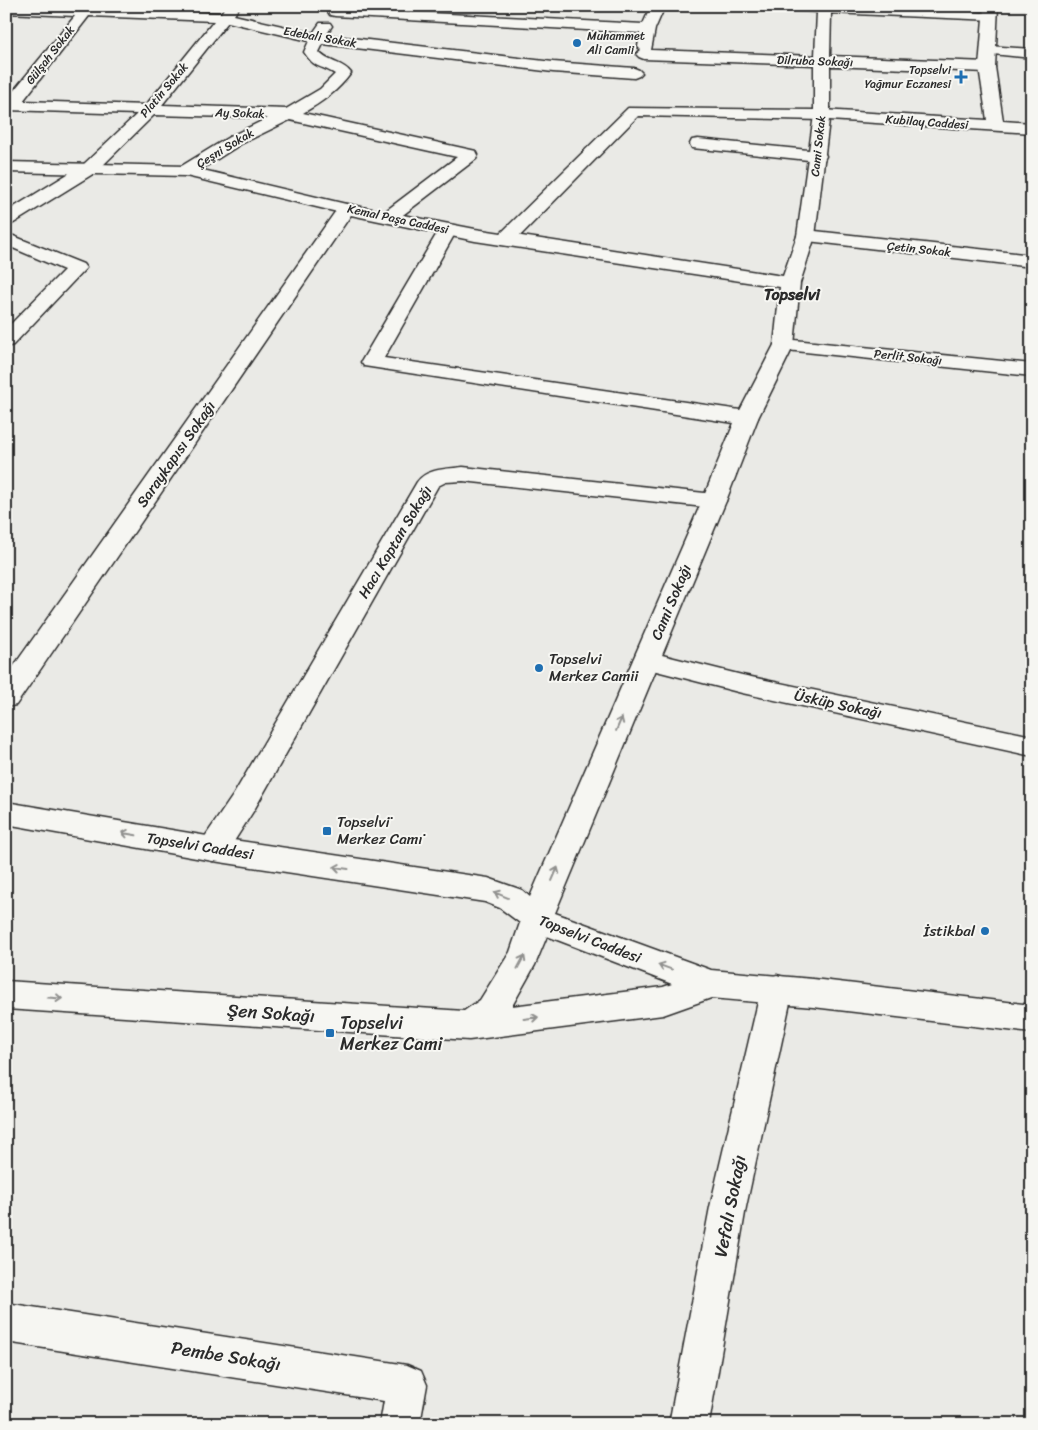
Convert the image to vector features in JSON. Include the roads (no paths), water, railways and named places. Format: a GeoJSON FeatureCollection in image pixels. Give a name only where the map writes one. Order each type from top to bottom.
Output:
{"type":"FeatureCollection","features":[{"type":"Feature","properties":{"kind":"street"},"geometry":{"type":"LineString","coordinates":[[506,239],[634,111],[634,73],[644,54],[648,29],[658,6]]}},
{"type":"Feature","properties":{"kind":"street"},"geometry":{"type":"LineString","coordinates":[[774,6],[990,12],[987,67],[996,126]]}},
{"type":"Feature","properties":{"kind":"street","name":"Cami Sokak"},"geometry":{"type":"LineString","coordinates":[[790,283],[806,236],[818,156],[822,115],[824,8]]}},
{"type":"Feature","properties":{"kind":"street","name":"Edebali Sokak"},"geometry":{"type":"LineString","coordinates":[[6,9],[229,12],[318,39],[553,67],[634,73]]}},
{"type":"Feature","properties":{"kind":"street","name":"Gülşah Sokak"},"geometry":{"type":"LineString","coordinates":[[8,105],[88,9]]}},
{"type":"Feature","properties":{"kind":"street"},"geometry":{"type":"LineString","coordinates":[[318,39],[318,36],[338,9],[648,29]]}},
{"type":"Feature","properties":{"kind":"street","name":"Platin Sokak"},"geometry":{"type":"LineString","coordinates":[[6,220],[90,168],[150,110],[229,12]]}},
{"type":"Feature","properties":{"kind":"street","name":"Çeşni Sokak"},"geometry":{"type":"LineString","coordinates":[[186,171],[241,137],[320,97],[339,80],[342,73],[338,69],[319,62],[311,52],[318,39]]}},
{"type":"Feature","properties":{"kind":"street"},"geometry":{"type":"LineString","coordinates":[[988,50],[1032,54]]}},
{"type":"Feature","properties":{"kind":"street","name":"Dilruba Sokağı"},"geometry":{"type":"LineString","coordinates":[[644,54],[987,67]]}},
{"type":"Feature","properties":{"kind":"street","name":"Ay Sokak"},"geometry":{"type":"LineString","coordinates":[[8,105],[286,114],[470,155],[389,218]]}},
{"type":"Feature","properties":{"kind":"street","name":"Kubilay Caddesi"},"geometry":{"type":"LineString","coordinates":[[634,111],[822,115],[1032,128]]}},
{"type":"Feature","properties":{"kind":"street"},"geometry":{"type":"LineString","coordinates":[[698,144],[818,156]]}},
{"type":"Feature","properties":{"kind":"street","name":"Kemal Paşa Caddesi"},"geometry":{"type":"LineString","coordinates":[[6,168],[186,171],[346,209],[448,230],[790,283]]}},
{"type":"Feature","properties":{"kind":"street","name":"Saraykapısı Sokağı"},"geometry":{"type":"LineString","coordinates":[[6,698],[346,209]]}},
{"type":"Feature","properties":{"kind":"street"},"geometry":{"type":"LineString","coordinates":[[448,230],[371,362],[747,418]]}},
{"type":"Feature","properties":{"kind":"street","name":"Çetin Sokak"},"geometry":{"type":"LineString","coordinates":[[806,236],[1032,261]]}},
{"type":"Feature","properties":{"kind":"street"},"geometry":{"type":"LineString","coordinates":[[6,238],[76,268],[6,341]]}},
{"type":"Feature","properties":{"kind":"street","name":"Cami Sokağı"},"geometry":{"type":"LineString","coordinates":[[469,1026],[492,1010],[524,956],[537,919],[714,501],[747,418],[784,345],[790,283]]}},
{"type":"Feature","properties":{"kind":"street","name":"Perlit Sokağı"},"geometry":{"type":"LineString","coordinates":[[784,345],[1032,370]]}},
{"type":"Feature","properties":{"kind":"street","name":"Hacı Kaptan Sokağı"},"geometry":{"type":"LineString","coordinates":[[213,849],[244,802],[429,482],[441,476],[463,474],[714,501]]}},
{"type":"Feature","properties":{"kind":"street","name":"Üsküp Sokağı"},"geometry":{"type":"LineString","coordinates":[[646,660],[742,684],[1032,746]]}},
{"type":"Feature","properties":{"kind":"street","name":"Topselvi Caddesi"},"geometry":{"type":"LineString","coordinates":[[6,813],[213,849],[488,890],[511,900],[537,919],[711,984],[777,989],[1032,1019]]}},
{"type":"Feature","properties":{"kind":"street","name":"Şen Sokağı"},"geometry":{"type":"LineString","coordinates":[[6,995],[469,1026],[663,1001],[711,984]]}},
{"type":"Feature","properties":{"kind":"street","name":"Vefalı Sokağı"},"geometry":{"type":"LineString","coordinates":[[689,1424],[728,1207],[777,989]]}},
{"type":"Feature","properties":{"kind":"street","name":"Pembe Sokağı"},"geometry":{"type":"LineString","coordinates":[[6,1322],[407,1385],[400,1424]]}},
{"type":"Feature","properties":{"kind":"place","name":"Muhammet Ali Camii"},"geometry":{"type":"Point","coordinates":[577,43]}},
{"type":"Feature","properties":{"kind":"place","name":"Topselvi Yağmur Eczanesi"},"geometry":{"type":"Point","coordinates":[961,77]}},
{"type":"Feature","properties":{"kind":"place","name":"Topselvi Merkez Camii"},"geometry":{"type":"Point","coordinates":[539,668]}},
{"type":"Feature","properties":{"kind":"place","name":"Topselvi̇ Merkez Cami̇"},"geometry":{"type":"Point","coordinates":[327,831]}},
{"type":"Feature","properties":{"kind":"place","name":"İstikbal"},"geometry":{"type":"Point","coordinates":[985,931]}},
{"type":"Feature","properties":{"kind":"place","name":"Topselvi Merkez Cami"},"geometry":{"type":"Point","coordinates":[330,1033]}},
{"type":"Feature","properties":{"kind":"district","name":"Topselvi"},"geometry":{"type":"Point","coordinates":[792,294]}}]}
